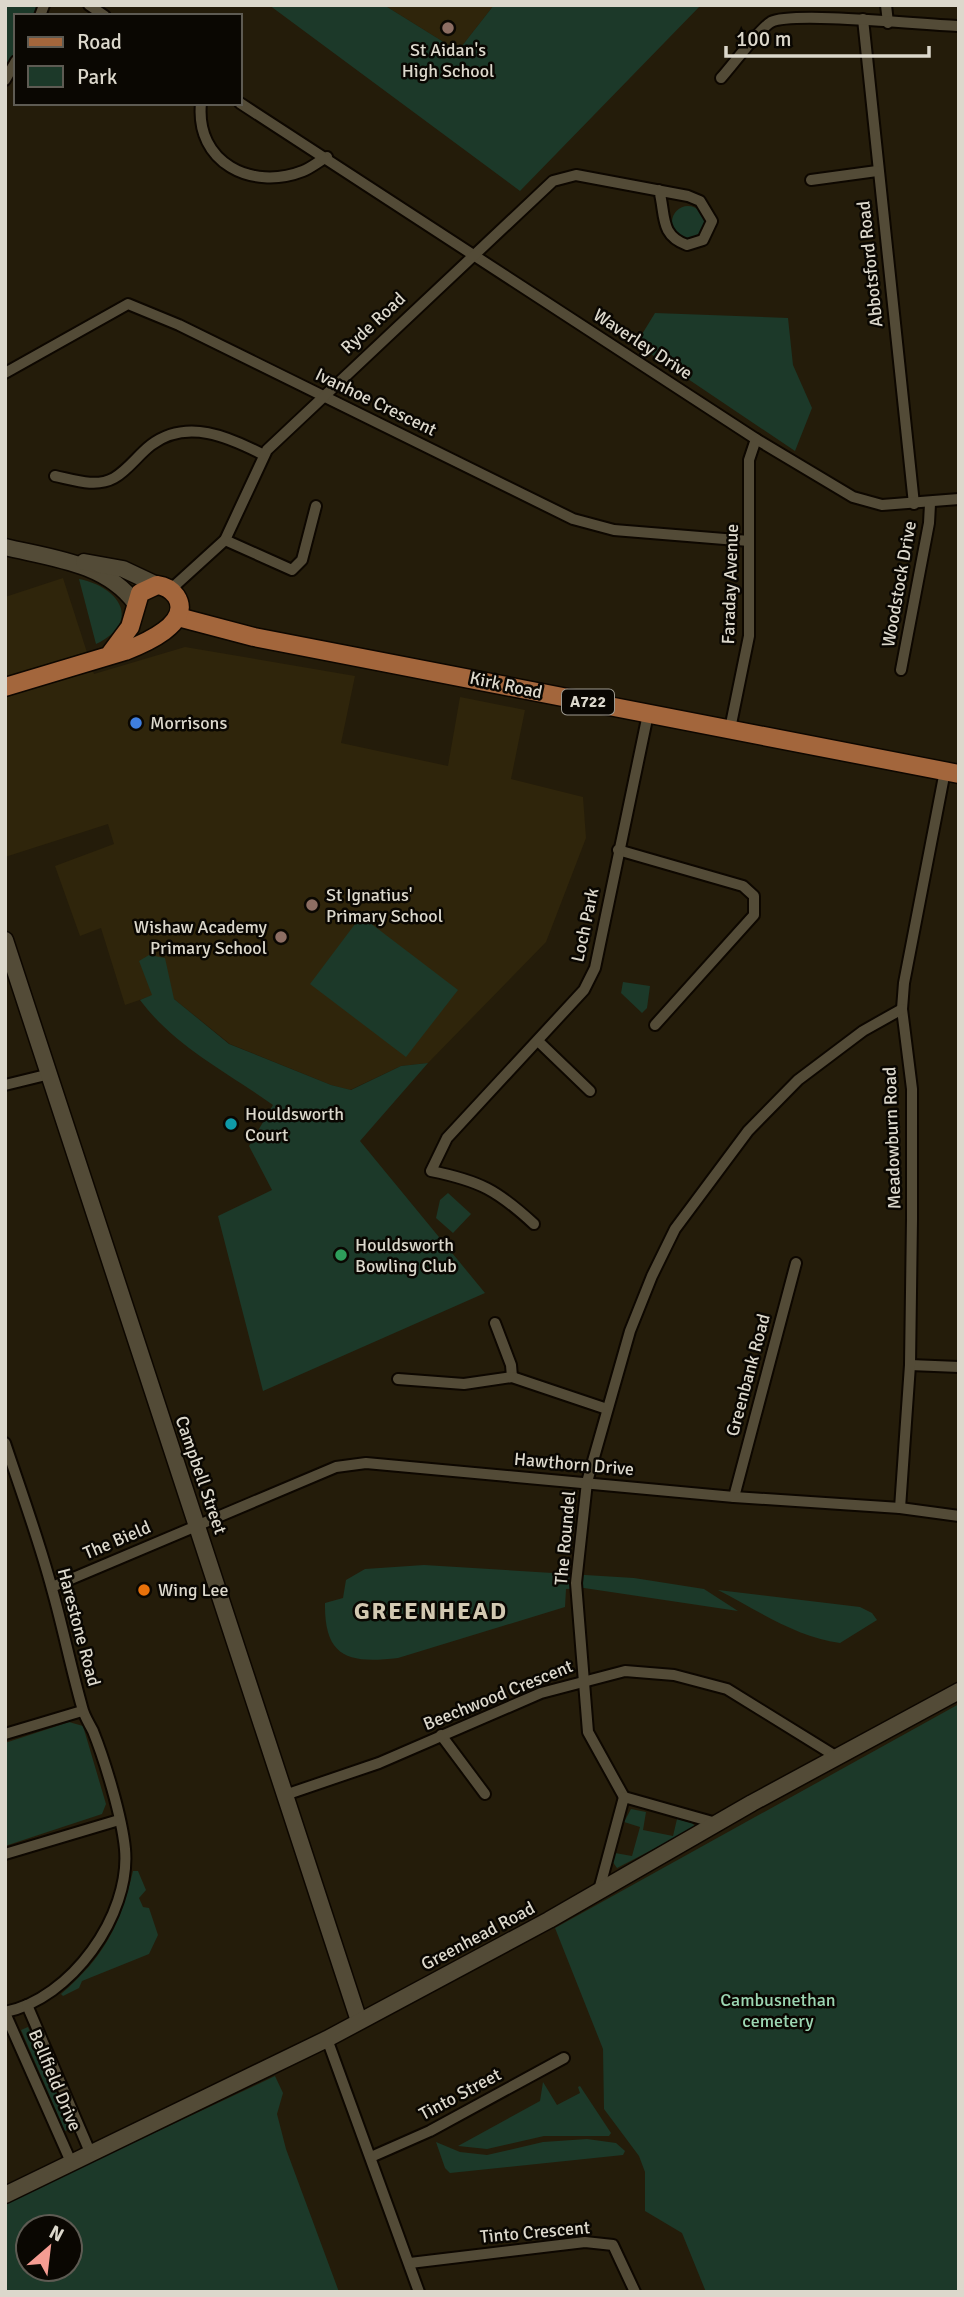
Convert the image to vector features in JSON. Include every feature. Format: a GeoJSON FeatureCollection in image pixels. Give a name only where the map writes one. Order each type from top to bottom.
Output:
{"type":"FeatureCollection","features":[{"type":"Feature","properties":{"kind":"main road"},"geometry":{"type":"LineString","coordinates":[[5,687],[110,654],[144,643],[172,623],[179,602],[163,587],[145,589],[130,627],[110,654]]}},
{"type":"Feature","properties":{"kind":"main road","name":"Kirk Road"},"geometry":{"type":"LineString","coordinates":[[135,609],[144,626],[158,630],[172,623],[242,634],[952,773]]}},
{"type":"Feature","properties":{"kind":"street"},"geometry":{"type":"LineString","coordinates":[[886,5],[888,23]]}},
{"type":"Feature","properties":{"kind":"street"},"geometry":{"type":"LineString","coordinates":[[721,78],[771,22],[785,19],[863,19],[888,23],[959,26]]}},
{"type":"Feature","properties":{"kind":"street","name":"Abbotsford Road"},"geometry":{"type":"LineString","coordinates":[[863,19],[914,504]]}},
{"type":"Feature","properties":{"kind":"street"},"geometry":{"type":"LineString","coordinates":[[5,80],[14,64]]}},
{"type":"Feature","properties":{"kind":"street","name":"Waverley Drive"},"geometry":{"type":"LineString","coordinates":[[242,104],[757,439],[853,497],[882,505],[930,504],[959,499]]}},
{"type":"Feature","properties":{"kind":"street"},"geometry":{"type":"LineString","coordinates":[[201,105],[206,137],[223,165],[249,175],[276,177],[303,171],[327,157]]}},
{"type":"Feature","properties":{"kind":"street"},"geometry":{"type":"LineString","coordinates":[[811,180],[877,171]]}},
{"type":"Feature","properties":{"kind":"street","name":"Ryde Road"},"geometry":{"type":"LineString","coordinates":[[163,587],[225,540],[264,455],[322,396],[553,181],[563,176],[576,175],[659,190],[688,196],[708,211],[712,221],[703,240],[687,245],[669,235],[664,226],[659,190]]}},
{"type":"Feature","properties":{"kind":"street","name":"Ivanhoe Crescent"},"geometry":{"type":"LineString","coordinates":[[5,373],[128,304],[179,325],[590,525],[614,530],[749,541]]}},
{"type":"Feature","properties":{"kind":"street"},"geometry":{"type":"LineString","coordinates":[[55,476],[88,484],[113,479],[152,444],[170,435],[206,431],[236,440],[264,455]]}},
{"type":"Feature","properties":{"kind":"street","name":"Faraday Avenue"},"geometry":{"type":"LineString","coordinates":[[730,729],[749,636],[749,460],[757,439]]}},
{"type":"Feature","properties":{"kind":"street","name":"Woodstock Drive"},"geometry":{"type":"LineString","coordinates":[[901,670],[929,523],[930,504]]}},
{"type":"Feature","properties":{"kind":"street"},"geometry":{"type":"LineString","coordinates":[[225,540],[292,570],[303,561],[316,506]]}},
{"type":"Feature","properties":{"kind":"street"},"geometry":{"type":"LineString","coordinates":[[5,547],[75,564],[107,576],[135,609]]}},
{"type":"Feature","properties":{"kind":"street"},"geometry":{"type":"LineString","coordinates":[[75,564],[109,564],[163,587]]}},
{"type":"Feature","properties":{"kind":"street","name":"Loch Park"},"geometry":{"type":"LineString","coordinates":[[534,1224],[496,1191],[464,1178],[431,1171],[447,1138],[583,990],[595,968],[648,714]]}},
{"type":"Feature","properties":{"kind":"street","name":"Meadowburn Road"},"geometry":{"type":"LineString","coordinates":[[900,1508],[910,1365],[912,1089],[902,1009],[904,983],[952,773]]}},
{"type":"Feature","properties":{"kind":"street"},"geometry":{"type":"LineString","coordinates":[[618,850],[743,886],[754,896],[754,915],[655,1025]]}},
{"type":"Feature","properties":{"kind":"street","name":"Campbell Street"},"geometry":{"type":"LineString","coordinates":[[5,940],[359,2021]]}},
{"type":"Feature","properties":{"kind":"street","name":"The Roundel"},"geometry":{"type":"LineString","coordinates":[[624,1797],[593,1745],[582,1679],[576,1583],[587,1482],[630,1331],[675,1229],[748,1130],[798,1080],[863,1031],[902,1009]]}},
{"type":"Feature","properties":{"kind":"street"},"geometry":{"type":"LineString","coordinates":[[538,1041],[590,1091]]}},
{"type":"Feature","properties":{"kind":"street"},"geometry":{"type":"LineString","coordinates":[[5,1085],[50,1074]]}},
{"type":"Feature","properties":{"kind":"street","name":"Greenbank Road"},"geometry":{"type":"LineString","coordinates":[[734,1497],[796,1263]]}},
{"type":"Feature","properties":{"kind":"street"},"geometry":{"type":"LineString","coordinates":[[495,1323],[511,1365],[512,1377]]}},
{"type":"Feature","properties":{"kind":"street"},"geometry":{"type":"LineString","coordinates":[[910,1365],[959,1367]]}},
{"type":"Feature","properties":{"kind":"street"},"geometry":{"type":"LineString","coordinates":[[398,1379],[464,1384],[512,1377],[607,1409]]}},
{"type":"Feature","properties":{"kind":"street","name":"Harestone Road"},"geometry":{"type":"LineString","coordinates":[[5,1443],[52,1587],[82,1711],[93,1732],[125,1849],[123,1879],[97,1943],[71,1973],[27,2005],[5,2012]]}},
{"type":"Feature","properties":{"kind":"street","name":"Hawthorn Drive"},"geometry":{"type":"LineString","coordinates":[[197,1525],[336,1467],[366,1463],[734,1497],[900,1508],[959,1516]]}},
{"type":"Feature","properties":{"kind":"street","name":"The Bield"},"geometry":{"type":"LineString","coordinates":[[52,1587],[197,1525]]}},
{"type":"Feature","properties":{"kind":"street","name":"Beechwood Crescent"},"geometry":{"type":"LineString","coordinates":[[285,1795],[379,1763],[541,1693],[582,1679],[625,1671],[651,1672],[727,1689],[837,1757]]}},
{"type":"Feature","properties":{"kind":"street","name":"Greenhead Road"},"geometry":{"type":"LineString","coordinates":[[5,2196],[90,2152],[327,2039],[959,1691]]}},
{"type":"Feature","properties":{"kind":"street"},"geometry":{"type":"LineString","coordinates":[[5,1734],[82,1711]]}},
{"type":"Feature","properties":{"kind":"street"},"geometry":{"type":"LineString","coordinates":[[441,1735],[485,1794]]}},
{"type":"Feature","properties":{"kind":"street"},"geometry":{"type":"LineString","coordinates":[[599,1890],[624,1797],[716,1823]]}},
{"type":"Feature","properties":{"kind":"street"},"geometry":{"type":"LineString","coordinates":[[5,1854],[119,1820]]}},
{"type":"Feature","properties":{"kind":"street","name":"Bellfield Drive"},"geometry":{"type":"LineString","coordinates":[[27,2005],[90,2152]]}},
{"type":"Feature","properties":{"kind":"street","name":"Bellfield Drive"},"geometry":{"type":"LineString","coordinates":[[5,2012],[71,2162]]}},
{"type":"Feature","properties":{"kind":"street"},"geometry":{"type":"LineString","coordinates":[[327,2039],[419,2292]]}},
{"type":"Feature","properties":{"kind":"street","name":"Tinto Street"},"geometry":{"type":"LineString","coordinates":[[371,2157],[430,2131],[564,2058]]}},
{"type":"Feature","properties":{"kind":"street","name":"Tinto Crescent"},"geometry":{"type":"LineString","coordinates":[[410,2263],[585,2242],[613,2245],[635,2292]]}},
{"type":"Feature","properties":{"kind":"shaded area","name":"St Aidan's High School"},"geometry":{"type":"Polygon","coordinates":[[[384,5],[494,5],[458,51],[384,5]]]}},
{"type":"Feature","properties":{"kind":"shaded area"},"geometry":{"type":"Polygon","coordinates":[[[63,578],[94,674],[185,647],[355,676],[341,743],[448,766],[460,697],[525,710],[511,779],[583,797],[586,838],[546,942],[428,1063],[401,1066],[350,1090],[331,1085],[230,1044],[174,999],[157,994],[125,1005],[101,928],[80,936],[55,866],[114,844],[108,824],[5,857],[5,597],[63,578]]]}},
{"type":"Feature","properties":{"kind":"green space"},"geometry":{"type":"Polygon","coordinates":[[[5,5],[38,5],[35,14],[14,14],[14,54],[5,70],[5,5]]]}},
{"type":"Feature","properties":{"kind":"green space"},"geometry":{"type":"Polygon","coordinates":[[[269,5],[384,5],[458,51],[494,5],[701,5],[520,191],[269,5]]]}},
{"type":"Feature","properties":{"kind":"green space"},"geometry":{"type":"Polygon","coordinates":[[[688,206],[699,211],[704,222],[699,233],[688,238],[677,233],[672,222],[677,211],[688,206]]]}},
{"type":"Feature","properties":{"kind":"green space"},"geometry":{"type":"Polygon","coordinates":[[[655,313],[788,318],[793,365],[812,408],[795,451],[636,344],[655,313]]]}},
{"type":"Feature","properties":{"kind":"green space"},"geometry":{"type":"Polygon","coordinates":[[[79,579],[105,589],[115,597],[120,606],[122,616],[119,626],[96,644],[79,579]]]}},
{"type":"Feature","properties":{"kind":"green space"},"geometry":{"type":"Polygon","coordinates":[[[361,916],[458,990],[406,1057],[310,984],[361,916]]]}},
{"type":"Feature","properties":{"kind":"green space","name":"Houldsworth Bowling Club"},"geometry":{"type":"Polygon","coordinates":[[[149,955],[165,958],[174,999],[229,1044],[331,1085],[351,1090],[401,1066],[428,1063],[360,1141],[485,1293],[263,1391],[218,1216],[272,1190],[249,1146],[273,1105],[185,1045],[140,1000],[152,995],[139,961],[149,955]]]}},
{"type":"Feature","properties":{"kind":"green space"},"geometry":{"type":"Polygon","coordinates":[[[623,982],[650,986],[647,1008],[642,1013],[621,993],[623,982]]]}},
{"type":"Feature","properties":{"kind":"green space"},"geometry":{"type":"Polygon","coordinates":[[[448,1193],[471,1214],[453,1233],[436,1218],[440,1200],[448,1193]]]}},
{"type":"Feature","properties":{"kind":"green space"},"geometry":{"type":"Polygon","coordinates":[[[424,1565],[634,1578],[704,1589],[738,1611],[584,1588],[566,1589],[565,1607],[398,1658],[353,1658],[335,1646],[329,1636],[325,1603],[343,1598],[346,1580],[365,1569],[424,1565]]]}},
{"type":"Feature","properties":{"kind":"green space"},"geometry":{"type":"Polygon","coordinates":[[[718,1590],[860,1607],[872,1613],[877,1620],[840,1643],[824,1640],[792,1629],[718,1590]]]}},
{"type":"Feature","properties":{"kind":"green space","name":"Cambusnethan cemetery"},"geometry":{"type":"Polygon","coordinates":[[[959,1704],[959,2292],[706,2292],[682,2233],[645,2211],[645,2172],[639,2156],[604,2109],[603,2049],[555,1928],[959,1704]]]}},
{"type":"Feature","properties":{"kind":"green space"},"geometry":{"type":"Polygon","coordinates":[[[69,1722],[83,1726],[106,1804],[102,1814],[5,1846],[5,1743],[69,1722]]]}},
{"type":"Feature","properties":{"kind":"green space"},"geometry":{"type":"Polygon","coordinates":[[[631,1809],[646,1812],[643,1830],[673,1836],[677,1819],[692,1823],[696,1827],[617,1868],[612,1861],[615,1853],[632,1856],[640,1827],[624,1822],[631,1809]]]}},
{"type":"Feature","properties":{"kind":"green space"},"geometry":{"type":"Polygon","coordinates":[[[133,1871],[138,1871],[146,1890],[139,1898],[143,1907],[149,1908],[158,1935],[149,1954],[82,1981],[79,1988],[63,1996],[61,1994],[89,1967],[108,1939],[122,1908],[133,1871]]]}},
{"type":"Feature","properties":{"kind":"green space"},"geometry":{"type":"Polygon","coordinates":[[[28,2027],[72,2128],[65,2131],[21,2030],[28,2027]]]}},
{"type":"Feature","properties":{"kind":"green space"},"geometry":{"type":"Polygon","coordinates":[[[275,2076],[283,2093],[277,2114],[286,2149],[339,2292],[5,2292],[5,2203],[275,2076]]]}},
{"type":"Feature","properties":{"kind":"green space"},"geometry":{"type":"Polygon","coordinates":[[[543,2082],[557,2105],[580,2093],[580,2086],[611,2133],[609,2136],[544,2136],[487,2149],[458,2146],[540,2101],[543,2082]]]}},
{"type":"Feature","properties":{"kind":"green space"},"geometry":{"type":"Polygon","coordinates":[[[587,2139],[616,2143],[625,2151],[623,2155],[450,2173],[445,2168],[436,2142],[460,2152],[487,2155],[543,2142],[587,2139]]]}},
{"type":"Feature","properties":{"kind":"place","name":"St Aidan's High School"},"geometry":{"type":"Point","coordinates":[448,28]}},
{"type":"Feature","properties":{"kind":"place","name":"Morrisons"},"geometry":{"type":"Point","coordinates":[136,723]}},
{"type":"Feature","properties":{"kind":"place","name":"St Ignatius' Primary School"},"geometry":{"type":"Point","coordinates":[312,905]}},
{"type":"Feature","properties":{"kind":"place","name":"Wishaw Academy Primary School"},"geometry":{"type":"Point","coordinates":[281,937]}},
{"type":"Feature","properties":{"kind":"place","name":"Houldsworth Court"},"geometry":{"type":"Point","coordinates":[231,1124]}},
{"type":"Feature","properties":{"kind":"place","name":"Houldsworth Bowling Club"},"geometry":{"type":"Point","coordinates":[341,1255]}},
{"type":"Feature","properties":{"kind":"place","name":"Wing Lee"},"geometry":{"type":"Point","coordinates":[144,1590]}},
{"type":"Feature","properties":{"kind":"district","name":"GREENHEAD"},"geometry":{"type":"Point","coordinates":[431,1611]}}]}
